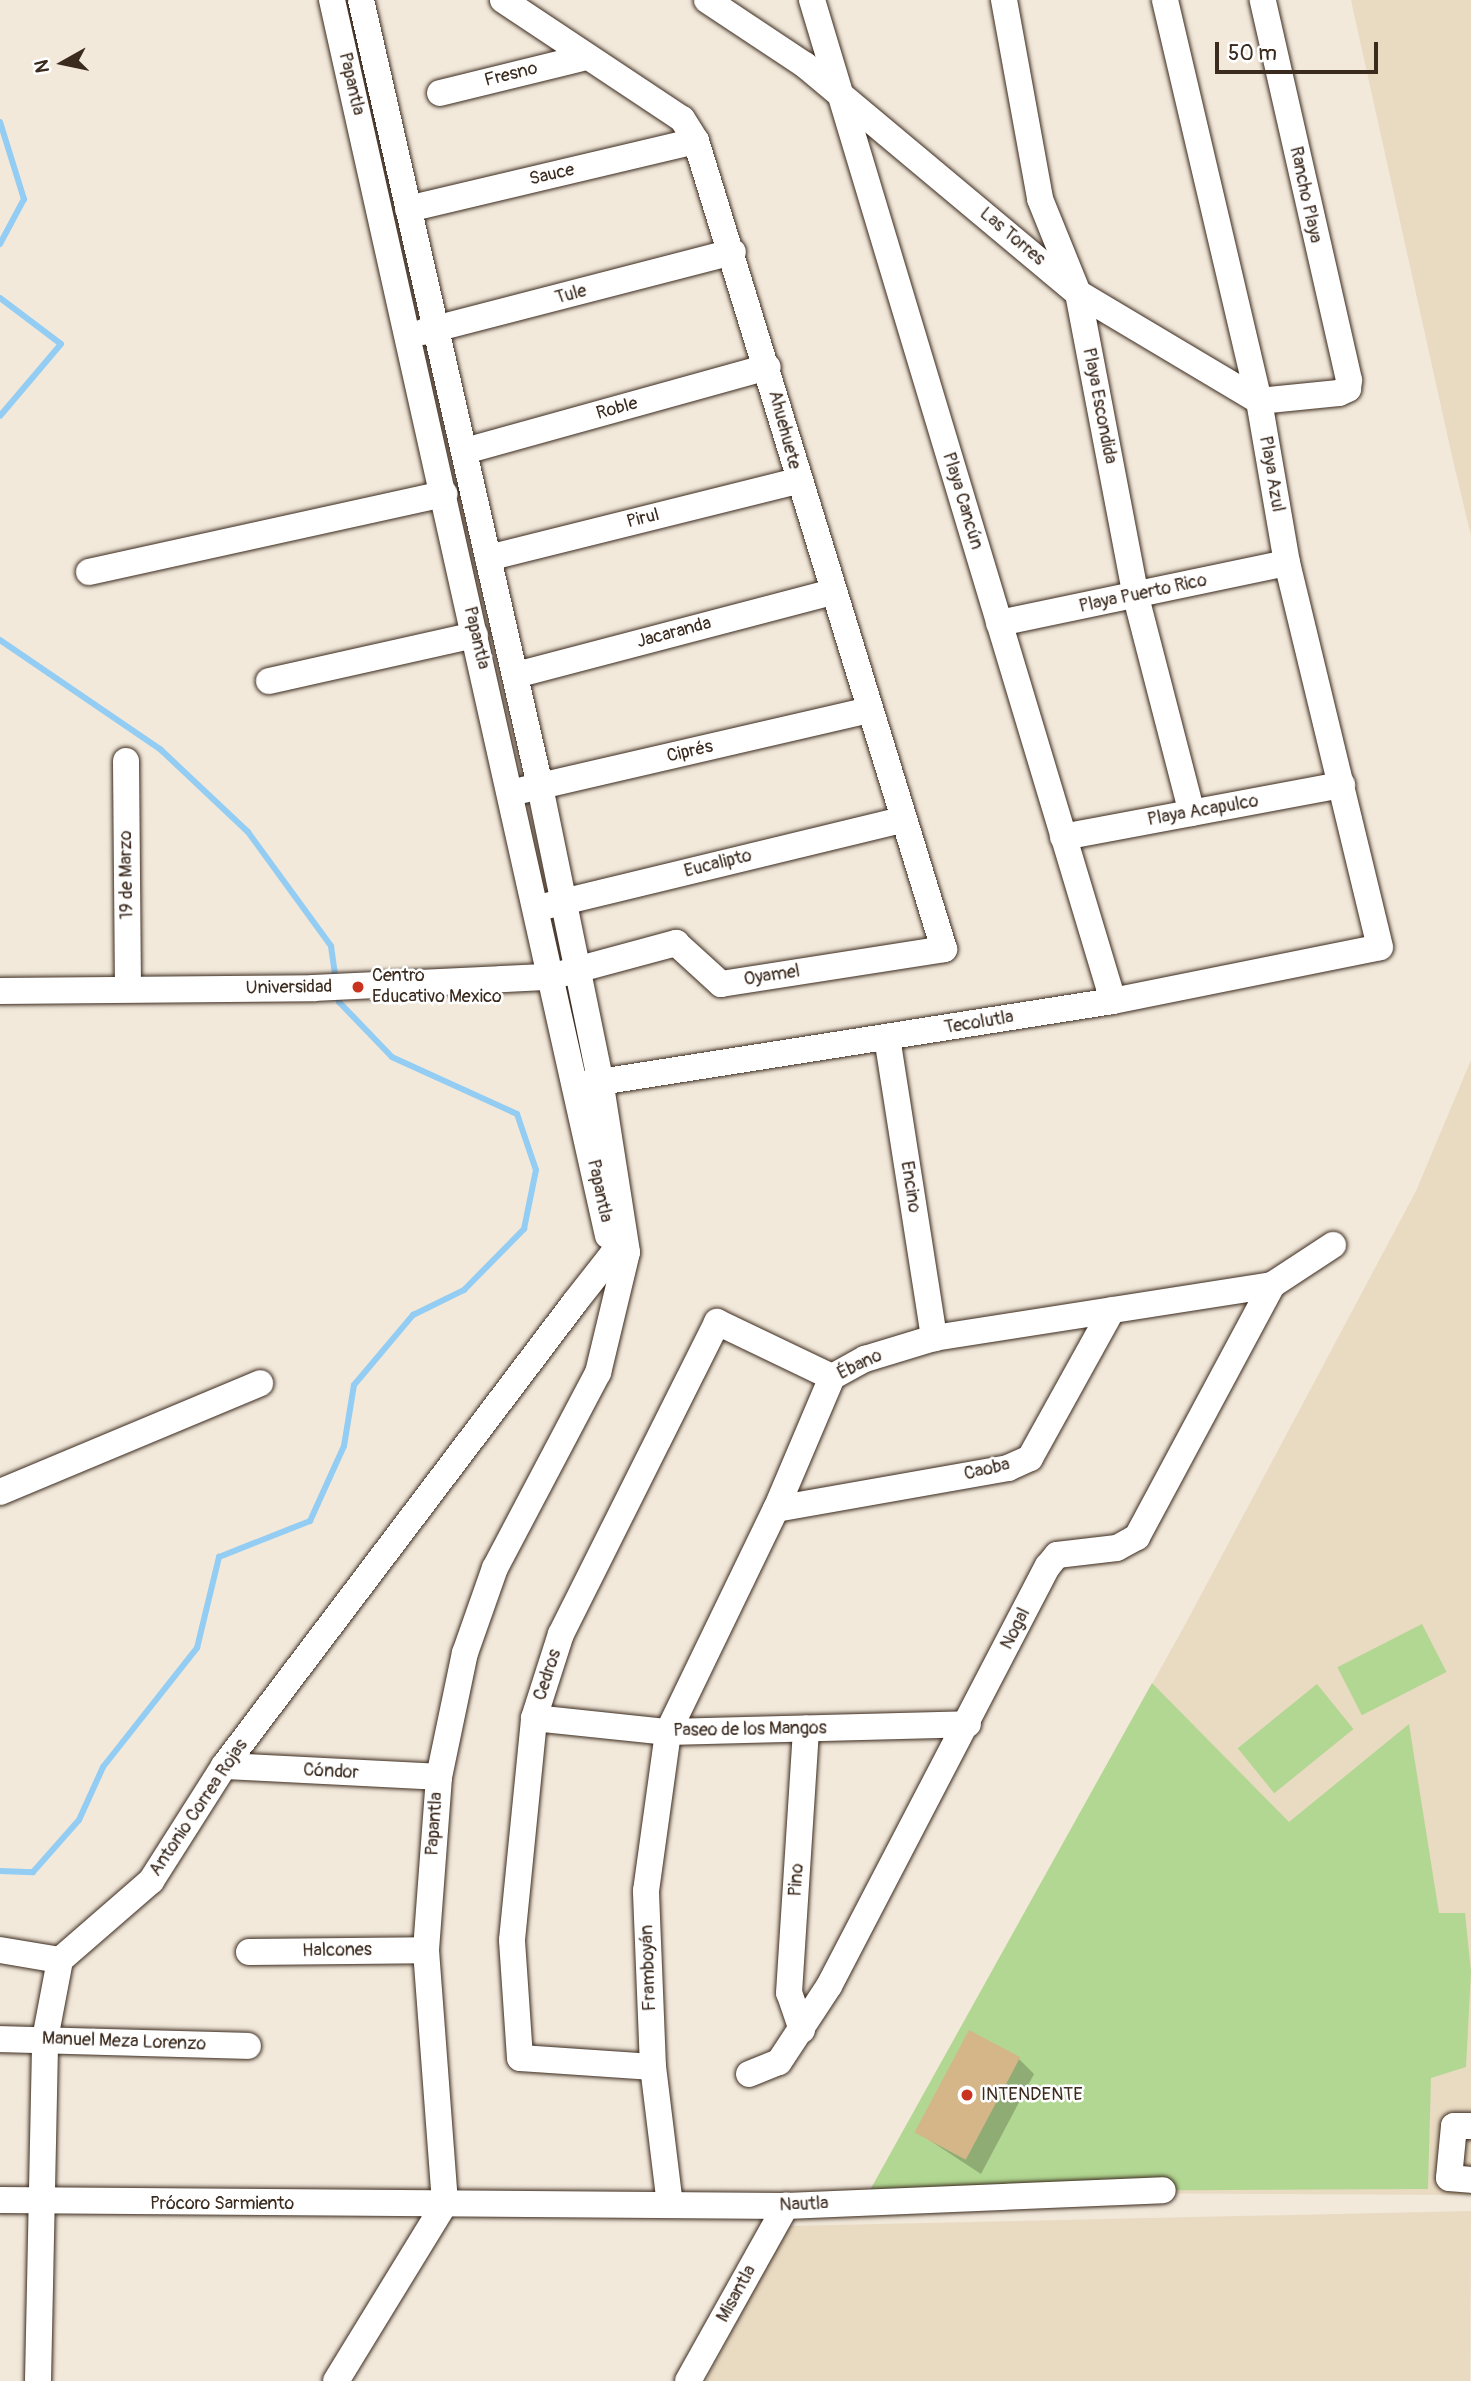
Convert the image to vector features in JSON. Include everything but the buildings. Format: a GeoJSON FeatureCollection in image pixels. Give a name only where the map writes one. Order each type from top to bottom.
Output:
{"type":"FeatureCollection","features":[{"type":"Feature","properties":{"kind":"street","name":"Papantla"},"geometry":{"type":"LineString","coordinates":[[332,0],[445,494],[550,977],[588,1083]]}},
{"type":"Feature","properties":{"kind":"street","name":"Papantla"},"geometry":{"type":"LineString","coordinates":[[361,0],[408,209],[439,329],[540,786],[576,970],[588,1083],[621,1260],[611,1336],[569,1432],[495,1568],[465,1653],[439,1777],[426,1950],[445,2203]]}},
{"type":"Feature","properties":{"kind":"street","name":"Ahuehuete"},"geometry":{"type":"LineString","coordinates":[[503,0],[582,58],[682,119],[696,141],[768,368],[797,481],[944,949]]}},
{"type":"Feature","properties":{"kind":"street","name":"Las Torres"},"geometry":{"type":"LineString","coordinates":[[707,0],[840,93],[1078,293],[1259,401]]}},
{"type":"Feature","properties":{"kind":"street","name":"Playa Cancún"},"geometry":{"type":"LineString","coordinates":[[812,0],[1113,1001]]}},
{"type":"Feature","properties":{"kind":"street","name":"Playa Escondida"},"geometry":{"type":"LineString","coordinates":[[1004,0],[1040,199],[1078,293],[1136,597],[1192,813]]}},
{"type":"Feature","properties":{"kind":"street","name":"Playa Azul"},"geometry":{"type":"LineString","coordinates":[[1165,0],[1259,401],[1287,564],[1380,947]]}},
{"type":"Feature","properties":{"kind":"street","name":"Rancho Playa"},"geometry":{"type":"LineString","coordinates":[[1259,401],[1348,389],[1263,0]]}},
{"type":"Feature","properties":{"kind":"street","name":"Fresno"},"geometry":{"type":"LineString","coordinates":[[440,93],[582,58]]}},
{"type":"Feature","properties":{"kind":"street","name":"Sauce"},"geometry":{"type":"LineString","coordinates":[[408,209],[696,141]]}},
{"type":"Feature","properties":{"kind":"street","name":"Tule"},"geometry":{"type":"LineString","coordinates":[[408,335],[733,252]]}},
{"type":"Feature","properties":{"kind":"street","name":"Roble"},"geometry":{"type":"LineString","coordinates":[[465,451],[768,368]]}},
{"type":"Feature","properties":{"kind":"street","name":"Pirul"},"geometry":{"type":"LineString","coordinates":[[488,558],[797,481]]}},
{"type":"Feature","properties":{"kind":"street"},"geometry":{"type":"LineString","coordinates":[[89,572],[445,494]]}},
{"type":"Feature","properties":{"kind":"street","name":"Playa Puerto Rico"},"geometry":{"type":"LineString","coordinates":[[999,623],[1287,564]]}},
{"type":"Feature","properties":{"kind":"street","name":"Jacaranda"},"geometry":{"type":"LineString","coordinates":[[516,675],[833,592]]}},
{"type":"Feature","properties":{"kind":"street"},"geometry":{"type":"LineString","coordinates":[[269,681],[475,635]]}},
{"type":"Feature","properties":{"kind":"street","name":"Ciprés"},"geometry":{"type":"LineString","coordinates":[[511,793],[870,710]]}},
{"type":"Feature","properties":{"kind":"street","name":"19 de Marzo"},"geometry":{"type":"LineString","coordinates":[[126,761],[128,989]]}},
{"type":"Feature","properties":{"kind":"street","name":"Playa Acapulco"},"geometry":{"type":"LineString","coordinates":[[1063,836],[1342,785]]}},
{"type":"Feature","properties":{"kind":"street","name":"Eucalipto"},"geometry":{"type":"LineString","coordinates":[[534,908],[902,820]]}},
{"type":"Feature","properties":{"kind":"street","name":"Oyamel"},"geometry":{"type":"LineString","coordinates":[[576,970],[676,943],[720,984],[944,949]]}},
{"type":"Feature","properties":{"kind":"street","name":"Tecolutla"},"geometry":{"type":"LineString","coordinates":[[588,1083],[1113,1001],[1380,947]]}},
{"type":"Feature","properties":{"kind":"street","name":"Universidad"},"geometry":{"type":"LineString","coordinates":[[0,990],[313,988],[550,977],[576,970]]}},
{"type":"Feature","properties":{"kind":"street","name":"Encino"},"geometry":{"type":"LineString","coordinates":[[887,1037],[934,1338]]}},
{"type":"Feature","properties":{"kind":"street","name":"Nogal"},"geometry":{"type":"LineString","coordinates":[[749,2074],[779,2062],[802,2030],[1057,1555],[1116,1548],[1137,1537],[1272,1285],[1333,1245]]}},
{"type":"Feature","properties":{"kind":"street","name":"Antonio Correa Rojas"},"geometry":{"type":"LineString","coordinates":[[60,1960],[151,1881],[224,1766],[575,1302],[621,1260]]}},
{"type":"Feature","properties":{"kind":"street","name":"Ébano"},"geometry":{"type":"LineString","coordinates":[[668,1732],[776,1509],[832,1377],[865,1359],[934,1338],[1272,1285]]}},
{"type":"Feature","properties":{"kind":"street"},"geometry":{"type":"LineString","coordinates":[[575,1302],[594,1308],[611,1336]]}},
{"type":"Feature","properties":{"kind":"street","name":"Caoba"},"geometry":{"type":"LineString","coordinates":[[776,1509],[1008,1468],[1030,1458],[1112,1310]]}},
{"type":"Feature","properties":{"kind":"street","name":"Cedros"},"geometry":{"type":"LineString","coordinates":[[653,2067],[520,2058],[512,1940],[534,1718],[561,1634],[717,1322],[832,1377]]}},
{"type":"Feature","properties":{"kind":"street"},"geometry":{"type":"LineString","coordinates":[[0,1492],[260,1383]]}},
{"type":"Feature","properties":{"kind":"street","name":"Paseo de los Mangos"},"geometry":{"type":"LineString","coordinates":[[534,1718],[668,1732],[968,1724]]}},
{"type":"Feature","properties":{"kind":"street","name":"Pino"},"geometry":{"type":"LineString","coordinates":[[802,2030],[789,1993],[806,1729]]}},
{"type":"Feature","properties":{"kind":"street","name":"Framboyán"},"geometry":{"type":"LineString","coordinates":[[668,1732],[646,1891],[653,2067],[670,2205]]}},
{"type":"Feature","properties":{"kind":"street","name":"Cóndor"},"geometry":{"type":"LineString","coordinates":[[224,1766],[439,1777]]}},
{"type":"Feature","properties":{"kind":"street"},"geometry":{"type":"LineString","coordinates":[[0,1950],[60,1960],[45,2039],[38,2381]]}},
{"type":"Feature","properties":{"kind":"street","name":"Halcones"},"geometry":{"type":"LineString","coordinates":[[249,1952],[426,1950]]}},
{"type":"Feature","properties":{"kind":"street","name":"Manuel Meza Lorenzo"},"geometry":{"type":"LineString","coordinates":[[0,2039],[248,2046]]}},
{"type":"Feature","properties":{"kind":"street"},"geometry":{"type":"LineString","coordinates":[[1471,2126],[1454,2126],[1449,2178],[1471,2180]]}},
{"type":"Feature","properties":{"kind":"street","name":"Nautla"},"geometry":{"type":"LineString","coordinates":[[445,2203],[786,2206],[1163,2190]]}},
{"type":"Feature","properties":{"kind":"street","name":"Prócoro Sarmiento"},"geometry":{"type":"LineString","coordinates":[[0,2200],[42,2205],[445,2203]]}},
{"type":"Feature","properties":{"kind":"street"},"geometry":{"type":"LineString","coordinates":[[336,2381],[445,2203]]}},
{"type":"Feature","properties":{"kind":"street","name":"Misantla"},"geometry":{"type":"LineString","coordinates":[[688,2381],[786,2206]]}},
{"type":"Feature","properties":{"kind":"shaded area"},"geometry":{"type":"Polygon","coordinates":[[[1351,0],[1471,0],[1471,536],[1452,456],[1351,0]]]}},
{"type":"Feature","properties":{"kind":"shaded area"},"geometry":{"type":"Polygon","coordinates":[[[1471,1060],[1471,2195],[869,2192],[1186,1623],[1416,1191],[1471,1060]]]}},
{"type":"Feature","properties":{"kind":"shaded area"},"geometry":{"type":"Polygon","coordinates":[[[1471,2211],[1470,2381],[706,2381],[787,2226],[1471,2211]]]}},
{"type":"Feature","properties":{"kind":"green space"},"geometry":{"type":"Polygon","coordinates":[[[1422,1624],[1447,1672],[1362,1715],[1337,1667],[1422,1624]]]}},
{"type":"Feature","properties":{"kind":"green space"},"geometry":{"type":"Polygon","coordinates":[[[1152,1683],[1289,1822],[1409,1724],[1439,1913],[1465,1913],[1471,1972],[1466,2067],[1431,2078],[1428,2189],[869,2192],[1152,1683]]]}},
{"type":"Feature","properties":{"kind":"green space"},"geometry":{"type":"Polygon","coordinates":[[[1317,1684],[1354,1729],[1274,1793],[1238,1748],[1317,1684]]]}},
{"type":"Feature","properties":{"kind":"waterway"},"geometry":{"type":"LineString","coordinates":[[0,122],[24,199],[0,244]]}},
{"type":"Feature","properties":{"kind":"waterway"},"geometry":{"type":"LineString","coordinates":[[0,298],[61,344],[0,416]]}},
{"type":"Feature","properties":{"kind":"waterway"},"geometry":{"type":"LineString","coordinates":[[0,640],[160,749],[248,832],[331,946],[336,982]]}},
{"type":"Feature","properties":{"kind":"waterway"},"geometry":{"type":"LineString","coordinates":[[0,1871],[33,1872],[79,1820],[103,1767],[197,1648],[219,1557],[310,1521],[344,1446],[354,1385],[413,1315],[464,1290],[524,1229],[536,1170],[517,1114],[392,1057],[339,1002],[338,992]]}},
{"type":"Feature","properties":{"kind":"place","name":"Centro Educativo Mexico"},"geometry":{"type":"Point","coordinates":[358,987]}},
{"type":"Feature","properties":{"kind":"place","name":"INTENDENTE"},"geometry":{"type":"Point","coordinates":[967,2095]}}]}
